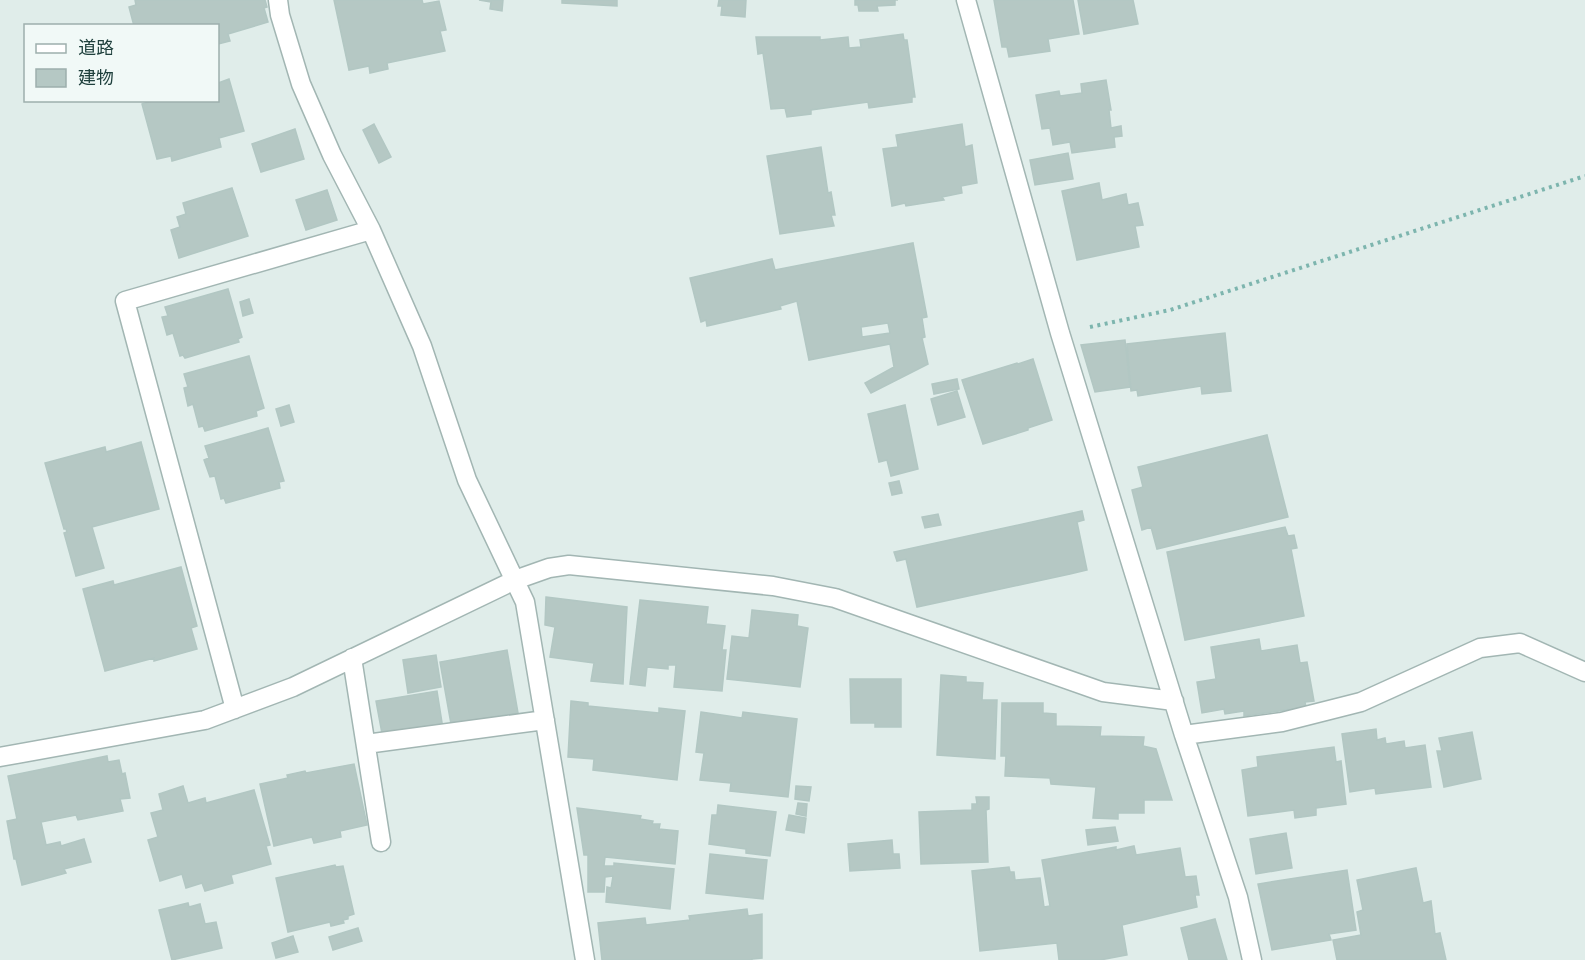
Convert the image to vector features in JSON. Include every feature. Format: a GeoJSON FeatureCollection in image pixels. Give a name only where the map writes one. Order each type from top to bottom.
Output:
{"type":"FeatureCollection","features":[{"type":"Feature","properties":{"kind":"street"},"geometry":{"type":"LineString","coordinates":[[278,0],[280,15],[301,84],[422,346],[466,480],[521,578],[585,960]]}},
{"type":"Feature","properties":{"kind":"street"},"geometry":{"type":"LineString","coordinates":[[966,0],[1060,333],[1184,735],[1238,897],[1252,960]]}},
{"type":"Feature","properties":{"kind":"street"},"geometry":{"type":"LineString","coordinates":[[235,709],[125,301],[370,230]]}},
{"type":"Feature","properties":{"kind":"street"},"geometry":{"type":"LineString","coordinates":[[0,757],[205,720],[293,687],[521,578],[549,568],[568,565],[773,586],[835,598],[1103,692],[1174,701]]}},
{"type":"Feature","properties":{"kind":"street"},"geometry":{"type":"LineString","coordinates":[[1184,735],[1282,722],[1361,702],[1480,648],[1520,643],[1585,672]]}},
{"type":"Feature","properties":{"kind":"street"},"geometry":{"type":"LineString","coordinates":[[352,658],[381,842]]}},
{"type":"Feature","properties":{"kind":"street"},"geometry":{"type":"LineString","coordinates":[[366,744],[545,720]]}},
{"type":"Feature","properties":{"kind":"path"},"geometry":{"type":"LineString","coordinates":[[1060,333],[1170,310],[1585,176]]}},
{"type":"Feature","properties":{"kind":"building"},"geometry":{"type":"Polygon","coordinates":[[[135,0],[265,0],[267,7],[264,8],[268,22],[228,34],[230,41],[219,44],[219,24],[133,24],[129,7],[136,5],[135,0]]]}},
{"type":"Feature","properties":{"kind":"building"},"geometry":{"type":"Polygon","coordinates":[[[334,0],[422,0],[423,4],[439,1],[446,30],[440,31],[445,51],[387,63],[388,69],[370,73],[369,66],[349,70],[334,0]]]}},
{"type":"Feature","properties":{"kind":"building"},"geometry":{"type":"Polygon","coordinates":[[[479,0],[503,0],[502,11],[490,9],[491,2],[479,0]]]}},
{"type":"Feature","properties":{"kind":"building"},"geometry":{"type":"Polygon","coordinates":[[[562,0],[617,0],[617,6],[562,3],[562,0]]]}},
{"type":"Feature","properties":{"kind":"building"},"geometry":{"type":"Polygon","coordinates":[[[719,0],[746,0],[745,17],[721,15],[722,6],[718,6],[719,0]]]}},
{"type":"Feature","properties":{"kind":"building"},"geometry":{"type":"Polygon","coordinates":[[[855,0],[895,0],[895,5],[877,6],[878,11],[859,11],[855,0]]]}},
{"type":"Feature","properties":{"kind":"building"},"geometry":{"type":"Polygon","coordinates":[[[994,0],[1073,0],[1079,34],[1048,39],[1050,51],[1009,57],[1007,47],[1002,47],[994,0]]]}},
{"type":"Feature","properties":{"kind":"building"},"geometry":{"type":"Polygon","coordinates":[[[1078,0],[1133,0],[1138,24],[1084,34],[1078,0]]]}},
{"type":"Feature","properties":{"kind":"building"},"geometry":{"type":"Polygon","coordinates":[[[903,34],[904,40],[907,40],[915,97],[912,97],[912,102],[869,108],[868,102],[811,110],[811,114],[787,117],[785,108],[771,109],[763,53],[758,54],[756,37],[820,37],[820,40],[848,37],[849,48],[861,47],[860,40],[903,34]]]}},
{"type":"Feature","properties":{"kind":"building"},"geometry":{"type":"Polygon","coordinates":[[[229,79],[244,131],[219,138],[221,147],[172,161],[171,156],[157,159],[142,104],[148,102],[219,102],[219,83],[229,79]]]}},
{"type":"Feature","properties":{"kind":"building"},"geometry":{"type":"Polygon","coordinates":[[[1106,80],[1111,110],[1109,110],[1111,128],[1121,126],[1122,136],[1114,137],[1115,147],[1072,153],[1070,142],[1053,145],[1050,128],[1042,129],[1036,95],[1059,91],[1060,96],[1082,93],[1081,84],[1106,80]]]}},
{"type":"Feature","properties":{"kind":"building"},"geometry":{"type":"Polygon","coordinates":[[[374,124],[391,157],[379,163],[363,130],[374,124]]]}},
{"type":"Feature","properties":{"kind":"building"},"geometry":{"type":"Polygon","coordinates":[[[962,124],[965,147],[972,145],[977,183],[961,186],[962,193],[942,197],[944,200],[892,206],[883,149],[898,147],[896,135],[962,124]]]}},
{"type":"Feature","properties":{"kind":"building"},"geometry":{"type":"Polygon","coordinates":[[[295,129],[304,159],[261,172],[252,144],[295,129]]]}},
{"type":"Feature","properties":{"kind":"building"},"geometry":{"type":"Polygon","coordinates":[[[821,147],[828,193],[831,192],[835,215],[831,215],[834,226],[780,234],[767,156],[821,147]]]}},
{"type":"Feature","properties":{"kind":"building"},"geometry":{"type":"Polygon","coordinates":[[[1068,153],[1073,179],[1035,185],[1030,160],[1068,153]]]}},
{"type":"Feature","properties":{"kind":"building"},"geometry":{"type":"Polygon","coordinates":[[[1099,183],[1102,200],[1126,194],[1128,205],[1138,203],[1143,225],[1135,226],[1139,247],[1077,260],[1062,191],[1099,183]]]}},
{"type":"Feature","properties":{"kind":"building"},"geometry":{"type":"Polygon","coordinates":[[[232,188],[248,236],[179,258],[171,230],[180,227],[177,217],[186,214],[183,203],[232,188]]]}},
{"type":"Feature","properties":{"kind":"building"},"geometry":{"type":"Polygon","coordinates":[[[327,190],[337,220],[306,230],[296,200],[327,190]]]}},
{"type":"Feature","properties":{"kind":"building"},"geometry":{"type":"Polygon","coordinates":[[[913,243],[927,317],[922,318],[925,337],[922,338],[928,364],[871,393],[865,383],[894,367],[890,344],[809,360],[797,301],[780,306],[781,309],[707,326],[706,320],[701,322],[690,278],[772,259],[775,270],[913,243]],[[888,323],[861,327],[862,337],[890,333],[888,323]]]}},
{"type":"Feature","properties":{"kind":"building"},"geometry":{"type":"Polygon","coordinates":[[[228,289],[242,337],[238,339],[239,342],[185,358],[183,355],[180,356],[173,333],[167,335],[162,317],[168,316],[165,307],[228,289]]]}},
{"type":"Feature","properties":{"kind":"building"},"geometry":{"type":"Polygon","coordinates":[[[249,299],[253,313],[243,316],[240,302],[249,299]]]}},
{"type":"Feature","properties":{"kind":"building"},"geometry":{"type":"Polygon","coordinates":[[[1225,333],[1231,391],[1202,394],[1201,386],[1138,396],[1137,390],[1131,391],[1127,344],[1225,333]]]}},
{"type":"Feature","properties":{"kind":"building"},"geometry":{"type":"Polygon","coordinates":[[[1125,340],[1130,387],[1095,392],[1081,345],[1125,340]]]}},
{"type":"Feature","properties":{"kind":"building"},"geometry":{"type":"Polygon","coordinates":[[[249,356],[264,408],[256,411],[257,416],[205,431],[203,426],[199,427],[193,404],[188,406],[184,388],[188,387],[184,374],[249,356]]]}},
{"type":"Feature","properties":{"kind":"building"},"geometry":{"type":"Polygon","coordinates":[[[1033,359],[1052,420],[983,444],[962,380],[1033,359]]]}},
{"type":"Feature","properties":{"kind":"building"},"geometry":{"type":"Polygon","coordinates":[[[957,379],[959,389],[934,394],[932,384],[957,379]]]}},
{"type":"Feature","properties":{"kind":"building"},"geometry":{"type":"Polygon","coordinates":[[[957,391],[965,417],[938,425],[931,399],[957,391]]]}},
{"type":"Feature","properties":{"kind":"building"},"geometry":{"type":"Polygon","coordinates":[[[289,405],[294,422],[281,426],[276,409],[289,405]]]}},
{"type":"Feature","properties":{"kind":"building"},"geometry":{"type":"Polygon","coordinates":[[[905,405],[918,469],[891,476],[887,460],[879,462],[868,414],[905,405]]]}},
{"type":"Feature","properties":{"kind":"building"},"geometry":{"type":"Polygon","coordinates":[[[268,428],[284,481],[279,482],[280,488],[226,503],[224,498],[221,499],[215,476],[210,477],[204,460],[209,458],[205,446],[268,428]]]}},
{"type":"Feature","properties":{"kind":"building"},"geometry":{"type":"Polygon","coordinates":[[[1267,435],[1288,517],[1157,549],[1151,527],[1142,530],[1132,490],[1143,487],[1138,467],[1267,435]]]}},
{"type":"Feature","properties":{"kind":"building"},"geometry":{"type":"Polygon","coordinates":[[[141,442],[159,509],[92,527],[104,568],[76,576],[64,533],[67,532],[64,529],[45,463],[105,447],[106,452],[141,442]]]}},
{"type":"Feature","properties":{"kind":"building"},"geometry":{"type":"Polygon","coordinates":[[[899,481],[902,493],[892,495],[889,483],[899,481]]]}},
{"type":"Feature","properties":{"kind":"building"},"geometry":{"type":"Polygon","coordinates":[[[1082,511],[1084,520],[1077,522],[1087,570],[1070,574],[917,607],[906,559],[897,561],[894,552],[1082,511]]]}},
{"type":"Feature","properties":{"kind":"building"},"geometry":{"type":"Polygon","coordinates":[[[938,514],[941,525],[925,528],[922,517],[938,514]]]}},
{"type":"Feature","properties":{"kind":"building"},"geometry":{"type":"Polygon","coordinates":[[[1285,527],[1288,536],[1294,535],[1297,548],[1291,549],[1304,616],[1185,640],[1167,552],[1285,527]]]}},
{"type":"Feature","properties":{"kind":"building"},"geometry":{"type":"Polygon","coordinates":[[[181,567],[197,626],[191,628],[197,649],[105,671],[83,589],[113,581],[114,585],[181,567]]]}},
{"type":"Feature","properties":{"kind":"building"},"geometry":{"type":"Polygon","coordinates":[[[546,597],[627,607],[623,684],[591,681],[594,663],[550,657],[555,627],[545,625],[546,597]]]}},
{"type":"Feature","properties":{"kind":"building"},"geometry":{"type":"Polygon","coordinates":[[[640,600],[708,607],[706,624],[725,626],[722,650],[726,650],[722,691],[674,687],[676,665],[668,665],[668,669],[647,667],[645,686],[630,684],[640,600]]]}},
{"type":"Feature","properties":{"kind":"building"},"geometry":{"type":"Polygon","coordinates":[[[752,610],[798,615],[797,626],[808,628],[800,687],[727,679],[732,636],[749,638],[752,610]]]}},
{"type":"Feature","properties":{"kind":"building"},"geometry":{"type":"Polygon","coordinates":[[[1259,639],[1261,651],[1297,645],[1300,663],[1307,662],[1314,701],[1305,702],[1306,707],[1244,716],[1244,711],[1225,714],[1224,709],[1202,713],[1197,682],[1216,679],[1211,647],[1259,639]]]}},
{"type":"Feature","properties":{"kind":"building"},"geometry":{"type":"Polygon","coordinates":[[[507,650],[518,713],[451,724],[440,662],[507,650]]]}},
{"type":"Feature","properties":{"kind":"building"},"geometry":{"type":"Polygon","coordinates":[[[436,655],[441,687],[408,693],[403,660],[436,655]]]}},
{"type":"Feature","properties":{"kind":"building"},"geometry":{"type":"Polygon","coordinates":[[[941,675],[966,677],[966,682],[983,683],[982,700],[997,700],[995,759],[937,755],[941,675]]]}},
{"type":"Feature","properties":{"kind":"building"},"geometry":{"type":"Polygon","coordinates":[[[850,679],[901,679],[901,727],[875,727],[875,723],[851,723],[850,679]]]}},
{"type":"Feature","properties":{"kind":"building"},"geometry":{"type":"Polygon","coordinates":[[[437,691],[443,729],[383,739],[376,701],[437,691]]]}},
{"type":"Feature","properties":{"kind":"building"},"geometry":{"type":"Polygon","coordinates":[[[571,701],[588,703],[588,706],[659,713],[659,708],[685,711],[677,780],[593,770],[594,759],[568,757],[571,701]]]}},
{"type":"Feature","properties":{"kind":"building"},"geometry":{"type":"Polygon","coordinates":[[[1002,703],[1043,703],[1043,713],[1056,714],[1056,726],[1101,727],[1100,736],[1144,737],[1143,746],[1156,749],[1172,800],[1144,800],[1144,813],[1118,813],[1118,819],[1093,818],[1096,787],[1051,784],[1050,778],[1005,776],[1006,756],[1001,756],[1002,703]]]}},
{"type":"Feature","properties":{"kind":"building"},"geometry":{"type":"Polygon","coordinates":[[[701,712],[742,718],[743,712],[797,719],[788,797],[730,791],[731,783],[700,780],[704,753],[696,752],[701,712]]]}},
{"type":"Feature","properties":{"kind":"building"},"geometry":{"type":"Polygon","coordinates":[[[1376,729],[1377,740],[1385,738],[1386,744],[1404,741],[1405,748],[1425,745],[1431,787],[1376,794],[1375,788],[1350,792],[1342,734],[1376,729]]]}},
{"type":"Feature","properties":{"kind":"building"},"geometry":{"type":"Polygon","coordinates":[[[1472,732],[1481,779],[1444,787],[1437,751],[1442,751],[1439,738],[1472,732]]]}},
{"type":"Feature","properties":{"kind":"building"},"geometry":{"type":"Polygon","coordinates":[[[1334,747],[1336,762],[1341,761],[1346,804],[1316,808],[1316,815],[1295,818],[1294,810],[1248,816],[1242,770],[1258,767],[1257,757],[1334,747]]]}},
{"type":"Feature","properties":{"kind":"building"},"geometry":{"type":"Polygon","coordinates":[[[107,756],[108,762],[119,760],[122,774],[125,773],[130,798],[120,799],[123,811],[78,820],[76,815],[41,822],[46,845],[60,842],[61,846],[84,839],[91,862],[64,869],[66,873],[22,885],[16,859],[14,859],[7,821],[17,819],[8,776],[107,756]]]}},
{"type":"Feature","properties":{"kind":"building"},"geometry":{"type":"Polygon","coordinates":[[[354,764],[367,825],[340,831],[341,837],[314,843],[312,837],[274,846],[260,784],[288,778],[287,775],[305,771],[306,773],[354,764]]]}},
{"type":"Feature","properties":{"kind":"building"},"geometry":{"type":"Polygon","coordinates":[[[183,786],[188,803],[205,798],[206,803],[254,790],[270,845],[266,846],[271,864],[231,875],[233,883],[205,891],[202,883],[186,888],[182,874],[160,881],[148,840],[158,837],[151,813],[163,810],[159,794],[183,786]]]}},
{"type":"Feature","properties":{"kind":"building"},"geometry":{"type":"Polygon","coordinates":[[[796,786],[811,787],[809,801],[795,799],[796,786]]]}},
{"type":"Feature","properties":{"kind":"building"},"geometry":{"type":"Polygon","coordinates":[[[976,797],[989,797],[989,809],[986,810],[988,862],[921,864],[919,812],[972,810],[972,804],[977,804],[976,797]]]}},
{"type":"Feature","properties":{"kind":"building"},"geometry":{"type":"Polygon","coordinates":[[[798,803],[807,804],[806,816],[796,814],[798,803]]]}},
{"type":"Feature","properties":{"kind":"building"},"geometry":{"type":"Polygon","coordinates":[[[718,805],[776,812],[770,856],[746,853],[746,849],[709,844],[712,815],[717,815],[718,805]]]}},
{"type":"Feature","properties":{"kind":"building"},"geometry":{"type":"Polygon","coordinates":[[[577,808],[641,816],[640,819],[653,821],[652,824],[660,824],[659,829],[678,831],[675,864],[605,857],[604,866],[614,866],[614,863],[674,869],[670,909],[606,902],[607,887],[611,888],[613,876],[605,877],[604,892],[588,892],[588,855],[584,855],[577,808]]]}},
{"type":"Feature","properties":{"kind":"building"},"geometry":{"type":"Polygon","coordinates":[[[789,815],[806,818],[804,833],[786,830],[789,815]]]}},
{"type":"Feature","properties":{"kind":"building"},"geometry":{"type":"Polygon","coordinates":[[[1115,827],[1118,841],[1088,845],[1086,830],[1115,827]]]}},
{"type":"Feature","properties":{"kind":"building"},"geometry":{"type":"Polygon","coordinates":[[[1286,833],[1292,868],[1256,874],[1250,839],[1286,833]]]}},
{"type":"Feature","properties":{"kind":"building"},"geometry":{"type":"Polygon","coordinates":[[[892,840],[893,854],[899,854],[900,868],[850,871],[848,844],[892,840]]]}},
{"type":"Feature","properties":{"kind":"building"},"geometry":{"type":"Polygon","coordinates":[[[1134,846],[1136,855],[1180,848],[1185,877],[1196,876],[1199,895],[1195,895],[1197,907],[1122,925],[1127,955],[1100,960],[1059,960],[1057,943],[980,951],[972,871],[1009,867],[1010,872],[1014,872],[1015,880],[1040,878],[1044,907],[1050,906],[1042,860],[1134,846]]]}},
{"type":"Feature","properties":{"kind":"building"},"geometry":{"type":"Polygon","coordinates":[[[710,854],[767,860],[763,899],[706,893],[710,854]]]}},
{"type":"Feature","properties":{"kind":"building"},"geometry":{"type":"Polygon","coordinates":[[[335,865],[336,867],[343,866],[354,914],[343,920],[344,923],[331,926],[330,922],[288,932],[276,878],[335,865]]]}},
{"type":"Feature","properties":{"kind":"building"},"geometry":{"type":"Polygon","coordinates":[[[1416,868],[1423,903],[1431,901],[1435,934],[1440,933],[1446,960],[1337,960],[1333,940],[1361,935],[1357,912],[1363,910],[1357,880],[1416,868]]]}},
{"type":"Feature","properties":{"kind":"building"},"geometry":{"type":"Polygon","coordinates":[[[1347,870],[1356,930],[1329,934],[1331,940],[1272,950],[1258,884],[1347,870]]]}},
{"type":"Feature","properties":{"kind":"building"},"geometry":{"type":"Polygon","coordinates":[[[188,903],[189,907],[200,904],[205,924],[216,922],[222,948],[172,960],[159,910],[188,903]]]}},
{"type":"Feature","properties":{"kind":"building"},"geometry":{"type":"Polygon","coordinates":[[[747,909],[748,916],[762,914],[762,958],[752,960],[602,960],[598,923],[645,918],[646,925],[690,920],[689,916],[747,909]]]}},
{"type":"Feature","properties":{"kind":"building"},"geometry":{"type":"Polygon","coordinates":[[[1215,919],[1227,960],[1189,960],[1181,928],[1215,919]]]}},
{"type":"Feature","properties":{"kind":"building"},"geometry":{"type":"Polygon","coordinates":[[[358,928],[362,941],[333,950],[329,937],[358,928]]]}},
{"type":"Feature","properties":{"kind":"building"},"geometry":{"type":"Polygon","coordinates":[[[293,936],[298,952],[276,958],[272,943],[293,936]]]}}]}
